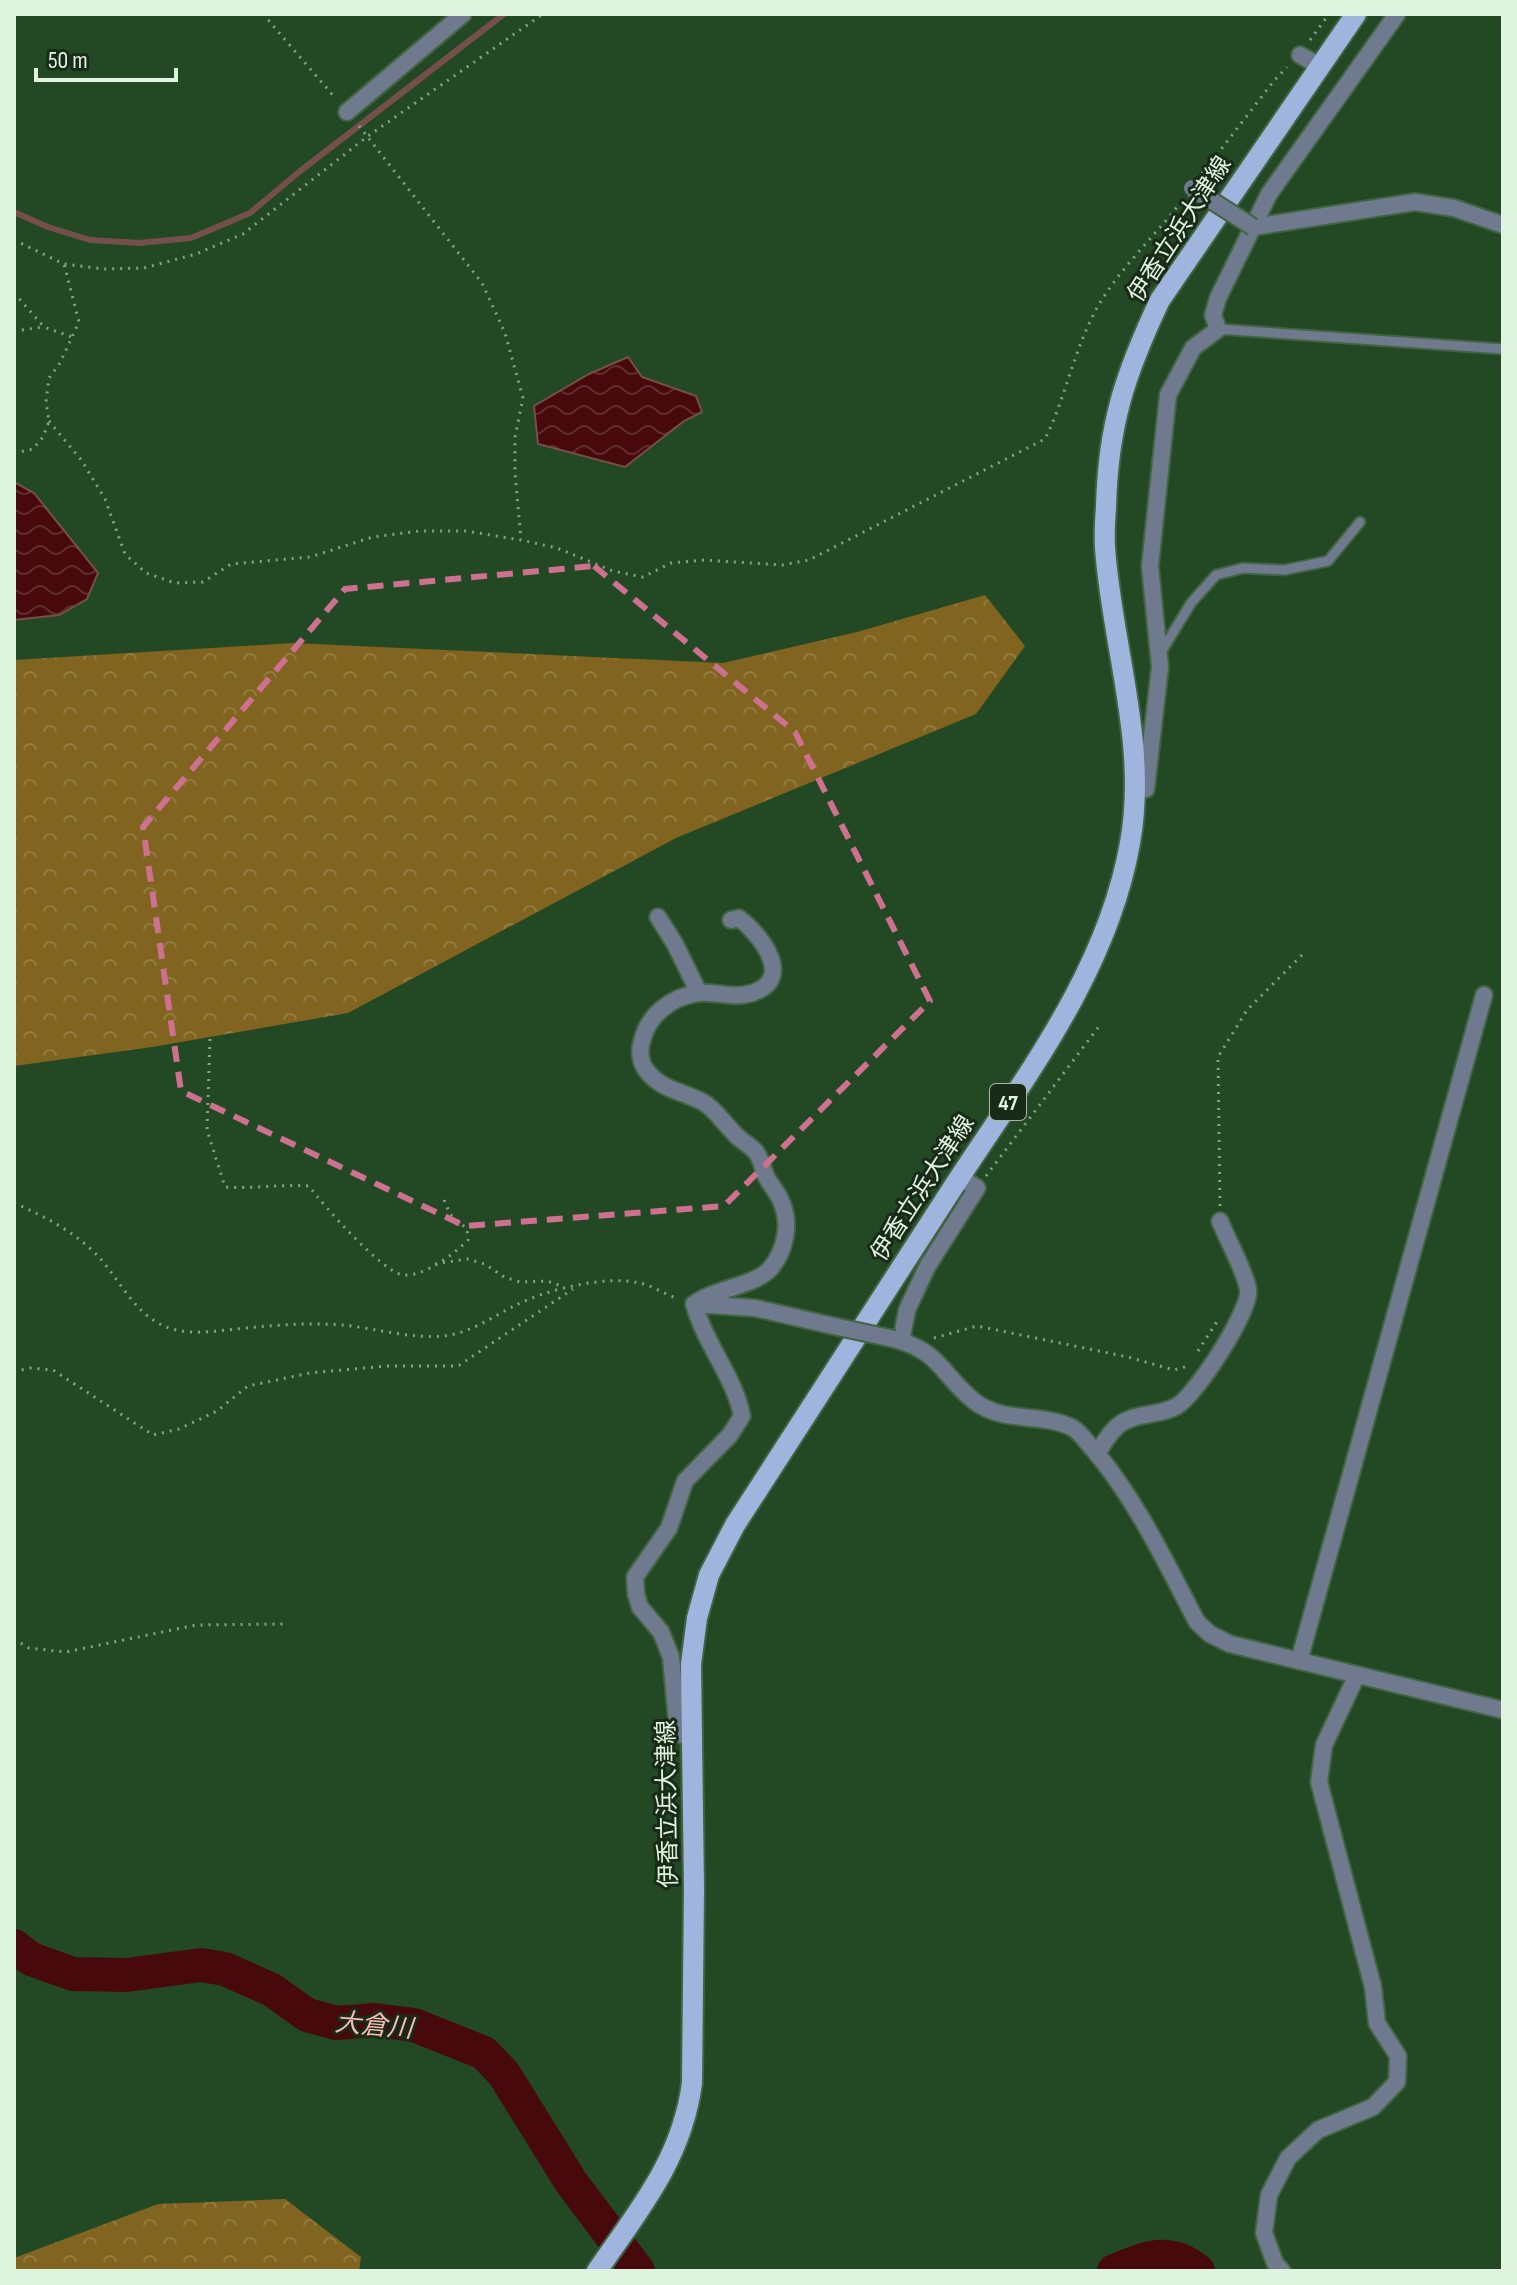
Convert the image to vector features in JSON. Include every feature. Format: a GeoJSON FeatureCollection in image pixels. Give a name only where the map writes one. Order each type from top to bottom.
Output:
{"type":"FeatureCollection","features":[{"type":"Feature","properties":{"kind":"main road","name":"伊香立浜大津線"},"geometry":{"type":"LineString","coordinates":[[600,2267],[650,2195],[673,2155],[688,2113],[692,2083],[694,1889],[691,1664],[697,1618],[709,1575],[735,1525],[968,1183],[1092,964],[1117,898],[1130,842],[1135,789],[1130,717],[1104,547],[1107,463],[1117,406],[1139,345],[1160,300],[1356,14]]}},
{"type":"Feature","properties":{"kind":"street"},"geometry":{"type":"LineString","coordinates":[[347,112],[463,14]]}},
{"type":"Feature","properties":{"kind":"street"},"geometry":{"type":"LineString","coordinates":[[1135,789],[1146,789],[1159,657],[1150,566],[1168,395],[1193,348],[1218,329],[1213,315],[1218,298],[1269,194],[1397,14]]}},
{"type":"Feature","properties":{"kind":"street"},"geometry":{"type":"LineString","coordinates":[[1300,55],[1320,66]]}},
{"type":"Feature","properties":{"kind":"street"},"geometry":{"type":"LineString","coordinates":[[1192,188],[1253,227],[1415,202],[1454,208],[1503,225]]}},
{"type":"Feature","properties":{"kind":"street"},"geometry":{"type":"LineString","coordinates":[[658,917],[699,993]]}},
{"type":"Feature","properties":{"kind":"street"},"geometry":{"type":"LineString","coordinates":[[694,1304],[707,1295],[756,1279],[769,1270],[779,1256],[787,1234],[781,1199],[756,1153],[705,1103],[676,1093],[656,1081],[643,1066],[640,1047],[645,1027],[657,1011],[699,993],[725,997],[752,993],[766,986],[773,973],[771,954],[754,929],[739,918],[731,920]]}},
{"type":"Feature","properties":{"kind":"street"},"geometry":{"type":"LineString","coordinates":[[1299,1661],[1484,995]]}},
{"type":"Feature","properties":{"kind":"street"},"geometry":{"type":"LineString","coordinates":[[902,1342],[907,1310],[968,1183]]}},
{"type":"Feature","properties":{"kind":"street"},"geometry":{"type":"LineString","coordinates":[[1097,1454],[1112,1431],[1128,1419],[1159,1414],[1179,1405],[1198,1387],[1246,1309],[1248,1289],[1220,1221]]}},
{"type":"Feature","properties":{"kind":"street"},"geometry":{"type":"LineString","coordinates":[[694,1304],[755,1308],[902,1342],[930,1354],[975,1402],[1000,1414],[1057,1422],[1076,1430],[1111,1470],[1141,1518],[1197,1622],[1210,1634],[1230,1644],[1503,1710]]}},
{"type":"Feature","properties":{"kind":"street"},"geometry":{"type":"LineString","coordinates":[[692,1739],[678,1733],[671,1657],[661,1632],[640,1607],[635,1577],[669,1528],[685,1481],[730,1435],[742,1416],[739,1401],[700,1328],[694,1304]]}},
{"type":"Feature","properties":{"kind":"street"},"geometry":{"type":"LineString","coordinates":[[1282,2271],[1275,2263],[1264,2233],[1269,2195],[1288,2158],[1318,2130],[1373,2107],[1397,2082],[1398,2056],[1377,2023],[1373,1987],[1319,1782],[1324,1745],[1357,1675]]}},
{"type":"Feature","properties":{"kind":"lane"},"geometry":{"type":"LineString","coordinates":[[1218,329],[1503,349]]}},
{"type":"Feature","properties":{"kind":"lane"},"geometry":{"type":"LineString","coordinates":[[1159,657],[1191,603],[1216,575],[1243,568],[1284,570],[1328,561],[1360,522]]}},
{"type":"Feature","properties":{"kind":"path"},"geometry":{"type":"LineString","coordinates":[[263,14],[368,136],[482,283],[505,333],[523,398],[515,449],[521,540]]}},
{"type":"Feature","properties":{"kind":"path"},"geometry":{"type":"LineString","coordinates":[[14,240],[64,264],[104,269],[144,268],[196,254],[243,234],[368,136],[543,14]]}},
{"type":"Feature","properties":{"kind":"path"},"geometry":{"type":"LineString","coordinates":[[49,421],[82,461],[105,499],[125,554],[146,573],[175,583],[203,582],[231,564],[310,557],[373,537],[419,531],[466,531],[521,540],[557,548],[613,571],[643,577],[671,563],[704,560],[782,565],[809,560],[1045,439],[1097,308],[1273,82],[1300,55],[1329,14]]}},
{"type":"Feature","properties":{"kind":"path"},"geometry":{"type":"LineString","coordinates":[[14,453],[33,449],[43,437],[49,421],[46,402],[49,378],[60,363],[79,322],[64,264]]}},
{"type":"Feature","properties":{"kind":"path"},"geometry":{"type":"LineString","coordinates":[[14,293],[44,327]]}},
{"type":"Feature","properties":{"kind":"path"},"geometry":{"type":"LineString","coordinates":[[14,331],[44,327],[72,337]]}},
{"type":"Feature","properties":{"kind":"path"},"geometry":{"type":"LineString","coordinates":[[1220,1221],[1218,1057],[1247,1010],[1304,953]]}},
{"type":"Feature","properties":{"kind":"path"},"geometry":{"type":"LineString","coordinates":[[968,1183],[1100,1025]]}},
{"type":"Feature","properties":{"kind":"path"},"geometry":{"type":"LineString","coordinates":[[210,1039],[207,1130],[225,1187],[309,1186],[383,1264],[401,1275],[416,1274],[459,1249],[468,1240],[467,1229],[450,1214],[442,1195]]}},
{"type":"Feature","properties":{"kind":"path"},"geometry":{"type":"LineString","coordinates":[[14,1203],[68,1230],[97,1255],[136,1306],[156,1322],[174,1329],[204,1332],[313,1324],[425,1336],[450,1335],[525,1300],[576,1286],[617,1280],[642,1283],[694,1304]]}},
{"type":"Feature","properties":{"kind":"path"},"geometry":{"type":"LineString","coordinates":[[433,1265],[467,1259],[485,1264],[504,1277],[520,1282],[547,1281],[568,1288]]}},
{"type":"Feature","properties":{"kind":"path"},"geometry":{"type":"LineString","coordinates":[[14,1372],[30,1368],[53,1370],[153,1435],[179,1429],[217,1411],[248,1386],[310,1373],[458,1366],[576,1286]]}},
{"type":"Feature","properties":{"kind":"path"},"geometry":{"type":"LineString","coordinates":[[1198,1352],[1221,1317]]}},
{"type":"Feature","properties":{"kind":"path"},"geometry":{"type":"LineString","coordinates":[[902,1342],[977,1326],[1128,1357],[1174,1370],[1190,1366]]}},
{"type":"Feature","properties":{"kind":"path"},"geometry":{"type":"LineString","coordinates":[[14,1639],[29,1648],[66,1652],[196,1625],[285,1624]]}},
{"type":"Feature","properties":{"kind":"highlighted area"},"geometry":{"type":"Polygon","coordinates":[[[594,566],[795,732],[930,1001],[724,1206],[465,1226],[181,1091],[143,827],[345,589],[594,566]]]}},
{"type":"Feature","properties":{"kind":"green space"},"geometry":{"type":"Polygon","coordinates":[[[985,595],[1025,646],[976,714],[676,838],[348,1013],[152,1047],[14,1066],[14,660],[293,643],[723,663],[857,632],[985,595]]]}},
{"type":"Feature","properties":{"kind":"green space"},"geometry":{"type":"Polygon","coordinates":[[[285,2199],[361,2257],[359,2271],[14,2271],[14,2258],[158,2204],[285,2199]]]}},
{"type":"Feature","properties":{"kind":"water"},"geometry":{"type":"Polygon","coordinates":[[[628,357],[642,377],[696,396],[702,412],[684,421],[625,467],[538,444],[534,406],[589,374],[628,357]]]}},
{"type":"Feature","properties":{"kind":"water"},"geometry":{"type":"Polygon","coordinates":[[[14,482],[34,493],[98,573],[87,599],[59,615],[14,620],[14,482]]]}},
{"type":"Feature","properties":{"kind":"waterway"},"geometry":{"type":"LineString","coordinates":[[14,212],[90,240],[139,243],[191,238],[250,213],[504,14]]}},
{"type":"Feature","properties":{"kind":"waterway","name":"大倉川"},"geometry":{"type":"LineString","coordinates":[[14,1946],[31,1959],[73,1974],[127,1975],[201,1965],[225,1969],[272,1990],[307,2015],[336,2023],[375,2020],[414,2025],[484,2053],[504,2074],[571,2182],[638,2271]]}},
{"type":"Feature","properties":{"kind":"waterway","name":"大倉川"},"geometry":{"type":"LineString","coordinates":[[1114,2271],[1156,2257],[1177,2259],[1198,2271]]}}]}
